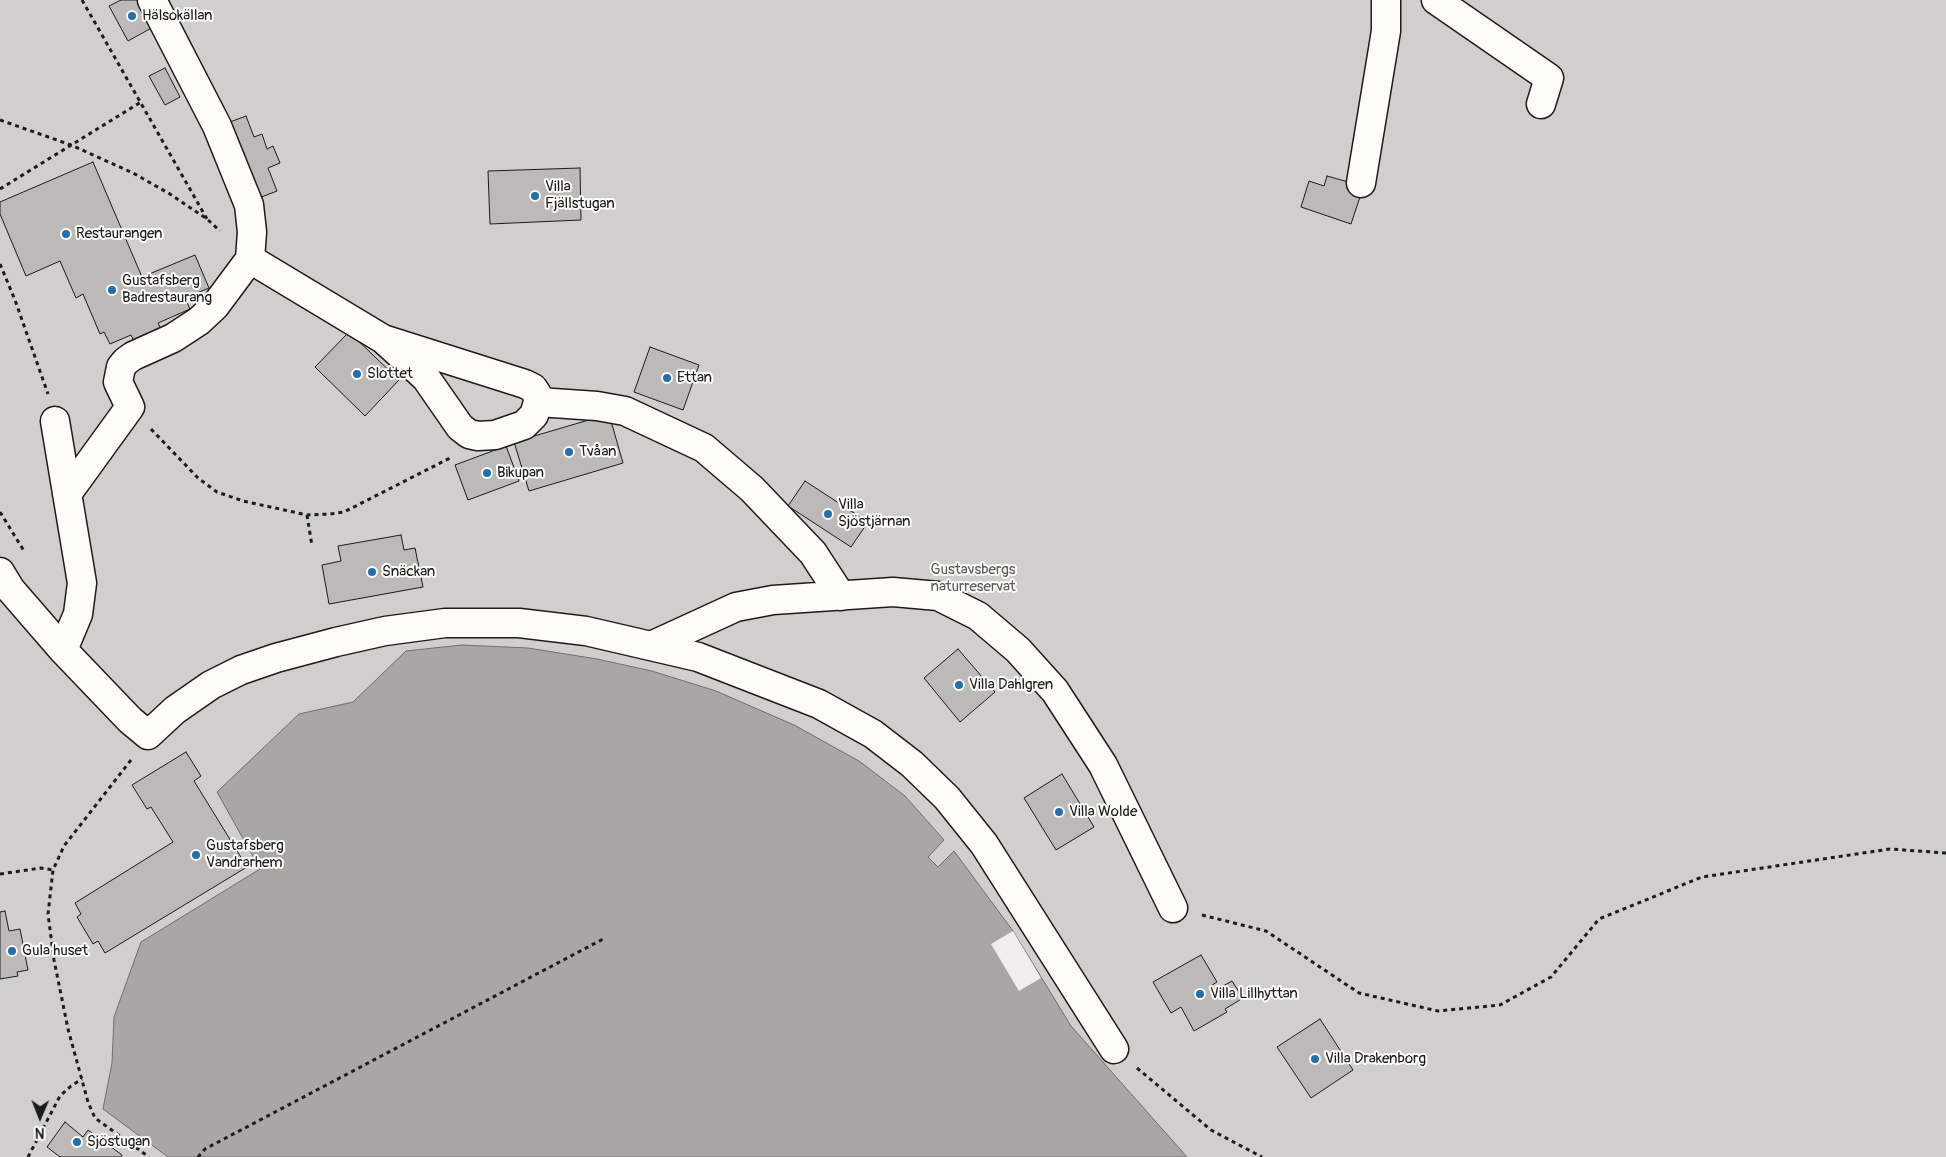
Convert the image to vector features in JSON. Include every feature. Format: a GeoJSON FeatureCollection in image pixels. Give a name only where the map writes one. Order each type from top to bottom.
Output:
{"type":"FeatureCollection","features":[{"type":"Feature","properties":{"kind":"street"},"geometry":{"type":"LineString","coordinates":[[67,494],[130,407],[118,382],[121,367],[126,361],[173,338],[199,321],[215,306],[250,259],[252,232],[248,205],[218,126],[152,0]]}},
{"type":"Feature","properties":{"kind":"street"},"geometry":{"type":"LineString","coordinates":[[1361,182],[1386,31],[1386,0]]}},
{"type":"Feature","properties":{"kind":"street"},"geometry":{"type":"LineString","coordinates":[[1436,0],[1549,78],[1541,104]]}},
{"type":"Feature","properties":{"kind":"street"},"geometry":{"type":"LineString","coordinates":[[250,259],[383,339],[426,378],[460,427],[469,434],[478,436],[495,435],[524,425],[534,415],[538,402],[537,394],[533,388],[383,339]]}},
{"type":"Feature","properties":{"kind":"street"},"geometry":{"type":"LineString","coordinates":[[538,402],[597,406],[625,411],[704,448],[752,489],[813,553],[841,596]]}},
{"type":"Feature","properties":{"kind":"street"},"geometry":{"type":"LineString","coordinates":[[55,421],[82,583],[78,614],[63,650]]}},
{"type":"Feature","properties":{"kind":"street"},"geometry":{"type":"LineString","coordinates":[[0,572],[11,590],[63,650],[130,720],[148,735],[175,710],[211,685],[241,670],[276,658],[336,642],[385,631],[445,623],[519,623],[586,631],[698,657],[819,704],[873,734],[912,764],[947,798],[984,844],[1114,1049]]}},
{"type":"Feature","properties":{"kind":"street"},"geometry":{"type":"LineString","coordinates":[[651,646],[736,607],[773,600],[893,592],[938,596],[978,616],[1018,650],[1055,691],[1103,765],[1173,908]]}},
{"type":"Feature","properties":{"kind":"path"},"geometry":{"type":"LineString","coordinates":[[82,0],[208,219]]}},
{"type":"Feature","properties":{"kind":"path"},"geometry":{"type":"LineString","coordinates":[[0,189],[141,102]]}},
{"type":"Feature","properties":{"kind":"path"},"geometry":{"type":"LineString","coordinates":[[0,120],[71,145],[133,173],[208,219],[250,259]]}},
{"type":"Feature","properties":{"kind":"path"},"geometry":{"type":"LineString","coordinates":[[0,264],[46,384],[55,421]]}},
{"type":"Feature","properties":{"kind":"path"},"geometry":{"type":"LineString","coordinates":[[130,407],[198,478],[217,492],[242,501],[307,515],[344,512],[441,463]]}},
{"type":"Feature","properties":{"kind":"path"},"geometry":{"type":"LineString","coordinates":[[307,515],[312,546]]}},
{"type":"Feature","properties":{"kind":"path"},"geometry":{"type":"LineString","coordinates":[[148,735],[124,770],[64,846],[53,870],[48,914],[54,960],[68,1029],[88,1102],[95,1118],[149,1157]]}},
{"type":"Feature","properties":{"kind":"path"},"geometry":{"type":"LineString","coordinates":[[1173,908],[1266,931],[1359,993],[1438,1011],[1500,1006],[1551,977],[1599,919],[1702,877],[1890,849],[1946,853]]}},
{"type":"Feature","properties":{"kind":"path"},"geometry":{"type":"LineString","coordinates":[[0,874],[41,868],[53,870]]}},
{"type":"Feature","properties":{"kind":"path"},"geometry":{"type":"LineString","coordinates":[[198,1157],[205,1149],[605,938]]}},
{"type":"Feature","properties":{"kind":"path"},"geometry":{"type":"LineString","coordinates":[[1114,1049],[1211,1130],[1262,1157]]}},
{"type":"Feature","properties":{"kind":"path"},"geometry":{"type":"LineString","coordinates":[[28,1157],[60,1096],[82,1079]]}},
{"type":"Feature","properties":{"kind":"green space","name":"Gustavsbergs naturreservat"},"geometry":{"type":"Polygon","coordinates":[[[0,0],[1946,0],[1946,1157],[0,1157],[0,0]]]}},
{"type":"Feature","properties":{"kind":"shaded area"},"geometry":{"type":"Polygon","coordinates":[[[462,645],[528,648],[597,659],[652,671],[716,691],[794,725],[859,761],[905,796],[944,840],[928,857],[938,867],[954,851],[1013,931],[1071,1026],[1187,1157],[168,1157],[103,1109],[112,1063],[114,1017],[141,942],[260,869],[217,792],[299,714],[353,702],[406,651],[462,645]]]}},
{"type":"Feature","properties":{"kind":"pier"},"geometry":{"type":"Polygon","coordinates":[[[1013,931],[1041,978],[1019,991],[991,944],[1013,931]]]}},
{"type":"Feature","properties":{"kind":"building"},"geometry":{"type":"Polygon","coordinates":[[[121,0],[141,0],[155,26],[128,41],[109,6],[121,0]]]}},
{"type":"Feature","properties":{"kind":"building"},"geometry":{"type":"Polygon","coordinates":[[[165,68],[180,97],[165,105],[149,76],[165,68]]]}},
{"type":"Feature","properties":{"kind":"building"},"geometry":{"type":"Polygon","coordinates":[[[246,116],[254,137],[262,134],[267,149],[273,146],[280,163],[268,168],[277,191],[259,198],[230,122],[246,116]]]}},
{"type":"Feature","properties":{"kind":"building","name":"Restaurangen"},"geometry":{"type":"Polygon","coordinates":[[[93,162],[142,277],[195,255],[209,288],[185,298],[190,309],[158,323],[162,331],[135,343],[131,335],[110,344],[104,332],[100,334],[83,294],[76,298],[60,261],[26,276],[0,214],[0,202],[93,162]]]}},
{"type":"Feature","properties":{"kind":"building","name":"Villa Fjällstugan"},"geometry":{"type":"Polygon","coordinates":[[[580,168],[581,220],[490,224],[488,171],[580,168]]]}},
{"type":"Feature","properties":{"kind":"building"},"geometry":{"type":"Polygon","coordinates":[[[1327,176],[1352,183],[1349,190],[1361,194],[1351,224],[1301,207],[1309,181],[1324,186],[1327,176]]]}},
{"type":"Feature","properties":{"kind":"building","name":"Slottet"},"geometry":{"type":"Polygon","coordinates":[[[349,332],[399,380],[365,416],[315,367],[349,332]]]}},
{"type":"Feature","properties":{"kind":"building","name":"Ettan"},"geometry":{"type":"Polygon","coordinates":[[[650,347],[699,365],[683,410],[634,392],[650,347]]]}},
{"type":"Feature","properties":{"kind":"building","name":"Tvåan"},"geometry":{"type":"Polygon","coordinates":[[[609,414],[623,463],[529,491],[514,442],[609,414]]]}},
{"type":"Feature","properties":{"kind":"building","name":"Bikupan"},"geometry":{"type":"Polygon","coordinates":[[[506,446],[519,481],[468,500],[455,465],[506,446]]]}},
{"type":"Feature","properties":{"kind":"building","name":"Villa Sjöstjärnan"},"geometry":{"type":"Polygon","coordinates":[[[805,481],[868,522],[851,547],[788,506],[805,481]]]}},
{"type":"Feature","properties":{"kind":"building"},"geometry":{"type":"Polygon","coordinates":[[[401,535],[404,550],[415,548],[423,587],[329,604],[322,565],[341,561],[338,546],[401,535]]]}},
{"type":"Feature","properties":{"kind":"building","name":"Villa Dahlgren"},"geometry":{"type":"Polygon","coordinates":[[[958,649],[995,692],[960,722],[924,678],[958,649]]]}},
{"type":"Feature","properties":{"kind":"building","name":"Gustafsberg Vandrarhem"},"geometry":{"type":"Polygon","coordinates":[[[186,752],[201,776],[194,781],[247,867],[105,953],[98,941],[93,944],[77,917],[81,914],[75,903],[173,842],[151,807],[147,809],[132,785],[186,752]]]}},
{"type":"Feature","properties":{"kind":"building","name":"Villa Wolde"},"geometry":{"type":"Polygon","coordinates":[[[1062,774],[1094,827],[1056,850],[1024,798],[1062,774]]]}},
{"type":"Feature","properties":{"kind":"building","name":"Gula huset"},"geometry":{"type":"Polygon","coordinates":[[[5,911],[9,931],[20,929],[28,970],[17,972],[18,976],[0,979],[0,912],[5,911]]]}},
{"type":"Feature","properties":{"kind":"building","name":"Villa Lillhyttan"},"geometry":{"type":"Polygon","coordinates":[[[1201,955],[1217,982],[1212,985],[1216,990],[1232,981],[1243,998],[1225,1009],[1227,1012],[1194,1031],[1181,1007],[1171,1013],[1153,982],[1201,955]]]}},
{"type":"Feature","properties":{"kind":"building","name":"Villa Drakenborg"},"geometry":{"type":"Polygon","coordinates":[[[1320,1019],[1353,1070],[1311,1098],[1277,1047],[1320,1019]]]}},
{"type":"Feature","properties":{"kind":"building","name":"Sjöstugan"},"geometry":{"type":"Polygon","coordinates":[[[65,1122],[83,1137],[88,1130],[122,1155],[121,1157],[60,1157],[47,1147],[65,1122]]]}},
{"type":"Feature","properties":{"kind":"place","name":"Hälsokällan"},"geometry":{"type":"Point","coordinates":[132,16]}},
{"type":"Feature","properties":{"kind":"place","name":"Villa Fjällstugan"},"geometry":{"type":"Point","coordinates":[535,196]}},
{"type":"Feature","properties":{"kind":"place","name":"Restaurangen"},"geometry":{"type":"Point","coordinates":[66,234]}},
{"type":"Feature","properties":{"kind":"place","name":"Gustafsberg Badrestaurang"},"geometry":{"type":"Point","coordinates":[112,290]}},
{"type":"Feature","properties":{"kind":"place","name":"Slottet"},"geometry":{"type":"Point","coordinates":[357,374]}},
{"type":"Feature","properties":{"kind":"place","name":"Ettan"},"geometry":{"type":"Point","coordinates":[667,378]}},
{"type":"Feature","properties":{"kind":"place","name":"Tvåan"},"geometry":{"type":"Point","coordinates":[569,452]}},
{"type":"Feature","properties":{"kind":"place","name":"Bikupan"},"geometry":{"type":"Point","coordinates":[487,473]}},
{"type":"Feature","properties":{"kind":"place","name":"Villa Sjöstjärnan"},"geometry":{"type":"Point","coordinates":[828,514]}},
{"type":"Feature","properties":{"kind":"place","name":"Snäckan"},"geometry":{"type":"Point","coordinates":[372,572]}},
{"type":"Feature","properties":{"kind":"place","name":"Villa Dahlgren"},"geometry":{"type":"Point","coordinates":[959,685]}},
{"type":"Feature","properties":{"kind":"place","name":"Villa Wolde"},"geometry":{"type":"Point","coordinates":[1059,812]}},
{"type":"Feature","properties":{"kind":"place","name":"Gustafsberg Vandrarhem"},"geometry":{"type":"Point","coordinates":[196,855]}},
{"type":"Feature","properties":{"kind":"place","name":"Gula huset"},"geometry":{"type":"Point","coordinates":[12,951]}},
{"type":"Feature","properties":{"kind":"place","name":"Villa Lillhyttan"},"geometry":{"type":"Point","coordinates":[1200,994]}},
{"type":"Feature","properties":{"kind":"place","name":"Villa Drakenborg"},"geometry":{"type":"Point","coordinates":[1315,1059]}},
{"type":"Feature","properties":{"kind":"place","name":"Sjöstugan"},"geometry":{"type":"Point","coordinates":[77,1142]}}]}
